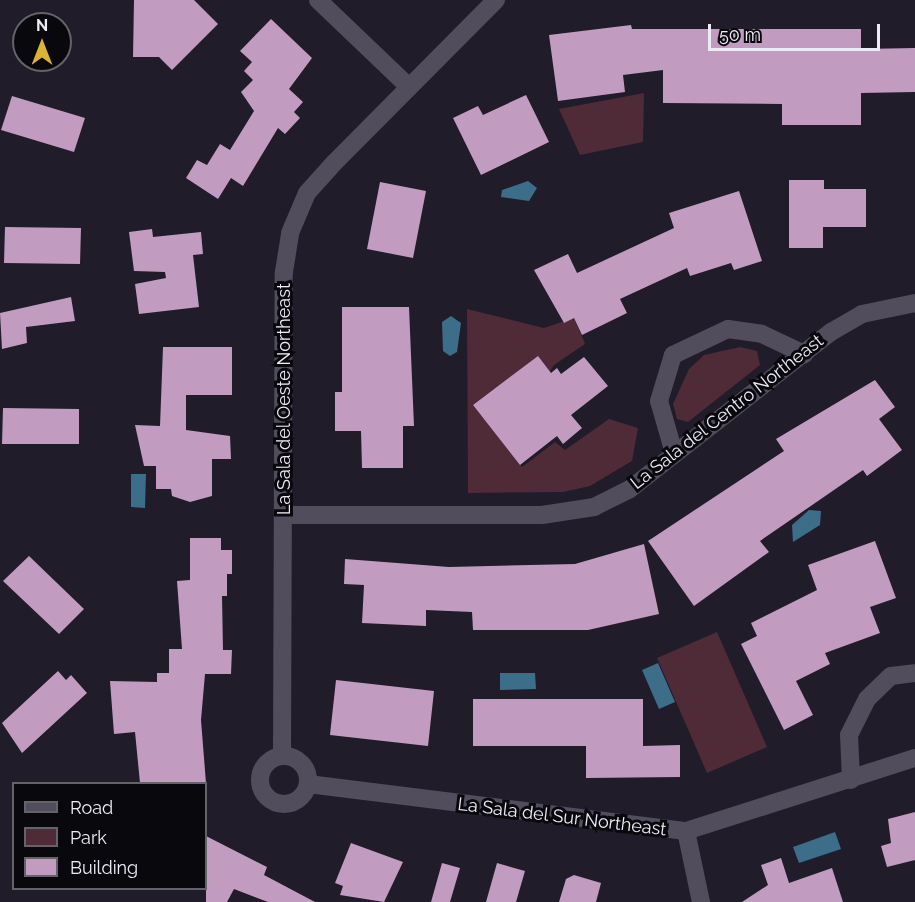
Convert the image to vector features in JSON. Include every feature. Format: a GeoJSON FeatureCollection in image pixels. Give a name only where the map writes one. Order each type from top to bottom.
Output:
{"type":"FeatureCollection","features":[{"type":"Feature","properties":{"kind":"street"},"geometry":{"type":"LineString","coordinates":[[318,0],[409,87]]}},
{"type":"Feature","properties":{"kind":"street","name":"La Sala del Oeste Northeast"},"geometry":{"type":"LineString","coordinates":[[282,756],[285,515],[284,272],[290,232],[307,193],[496,0]]}},
{"type":"Feature","properties":{"kind":"street","name":"La Sala del Centro Northeast"},"geometry":{"type":"LineString","coordinates":[[285,515],[543,515],[594,507],[630,489],[804,354],[862,314],[915,303]]}},
{"type":"Feature","properties":{"kind":"street"},"geometry":{"type":"LineString","coordinates":[[674,453],[659,400],[673,356],[728,329],[762,334],[804,354]]}},
{"type":"Feature","properties":{"kind":"street"},"geometry":{"type":"LineString","coordinates":[[851,780],[849,735],[867,699],[891,676],[915,672]]}},
{"type":"Feature","properties":{"kind":"street"},"geometry":{"type":"LineString","coordinates":[[282,756],[303,765],[308,784],[303,796],[288,804],[266,796],[261,774],[269,761],[282,756]]}},
{"type":"Feature","properties":{"kind":"street","name":"La Sala del Sur Northeast"},"geometry":{"type":"LineString","coordinates":[[308,784],[686,831],[915,758]]}},
{"type":"Feature","properties":{"kind":"street"},"geometry":{"type":"LineString","coordinates":[[686,831],[701,902]]}},
{"type":"Feature","properties":{"kind":"green space"},"geometry":{"type":"Polygon","coordinates":[[[644,93],[643,142],[580,155],[559,109],[644,93]]]}},
{"type":"Feature","properties":{"kind":"green space"},"geometry":{"type":"Polygon","coordinates":[[[467,309],[544,328],[574,318],[585,344],[554,365],[518,419],[494,389],[473,405],[522,467],[555,442],[565,450],[609,419],[638,428],[632,461],[590,486],[563,492],[468,493],[467,309]]]}},
{"type":"Feature","properties":{"kind":"green space"},"geometry":{"type":"Polygon","coordinates":[[[740,347],[757,351],[760,365],[688,422],[677,419],[673,404],[689,369],[704,355],[740,347]]]}},
{"type":"Feature","properties":{"kind":"green space"},"geometry":{"type":"Polygon","coordinates":[[[717,632],[767,747],[707,773],[657,658],[717,632]]]}},
{"type":"Feature","properties":{"kind":"water"},"geometry":{"type":"Polygon","coordinates":[[[528,181],[537,188],[529,201],[501,197],[502,190],[528,181]]]}},
{"type":"Feature","properties":{"kind":"water"},"geometry":{"type":"Polygon","coordinates":[[[451,316],[461,323],[457,352],[450,356],[443,351],[442,322],[451,316]]]}},
{"type":"Feature","properties":{"kind":"water"},"geometry":{"type":"Polygon","coordinates":[[[131,474],[146,474],[145,508],[131,507],[131,474]]]}},
{"type":"Feature","properties":{"kind":"water"},"geometry":{"type":"Polygon","coordinates":[[[809,510],[821,511],[820,525],[793,542],[792,525],[809,510]]]}},
{"type":"Feature","properties":{"kind":"water"},"geometry":{"type":"Polygon","coordinates":[[[658,663],[675,702],[659,709],[642,670],[658,663]]]}},
{"type":"Feature","properties":{"kind":"water"},"geometry":{"type":"Polygon","coordinates":[[[500,673],[535,673],[536,689],[500,690],[500,673]]]}},
{"type":"Feature","properties":{"kind":"water"},"geometry":{"type":"Polygon","coordinates":[[[835,832],[841,849],[799,863],[793,847],[835,832]]]}},
{"type":"Feature","properties":{"kind":"building"},"geometry":{"type":"Polygon","coordinates":[[[134,0],[194,0],[218,24],[172,70],[159,57],[133,57],[134,0]]]}},
{"type":"Feature","properties":{"kind":"building"},"geometry":{"type":"Polygon","coordinates":[[[271,19],[312,58],[289,89],[303,102],[294,112],[300,118],[285,134],[278,128],[243,186],[231,178],[218,199],[186,178],[197,160],[207,165],[220,144],[230,150],[254,111],[241,92],[253,80],[244,71],[252,62],[240,51],[271,19]]]}},
{"type":"Feature","properties":{"kind":"building"},"geometry":{"type":"Polygon","coordinates":[[[631,25],[632,29],[861,29],[861,49],[915,48],[915,92],[861,93],[861,125],[782,125],[782,104],[663,103],[663,70],[623,75],[625,92],[558,101],[549,35],[631,25]]]}},
{"type":"Feature","properties":{"kind":"building"},"geometry":{"type":"Polygon","coordinates":[[[526,95],[549,142],[481,175],[453,118],[478,106],[483,115],[526,95]]]}},
{"type":"Feature","properties":{"kind":"building"},"geometry":{"type":"Polygon","coordinates":[[[12,96],[85,118],[74,152],[1,130],[12,96]]]}},
{"type":"Feature","properties":{"kind":"building"},"geometry":{"type":"Polygon","coordinates":[[[789,180],[824,180],[824,189],[866,189],[866,227],[823,227],[823,248],[789,248],[789,180]]]}},
{"type":"Feature","properties":{"kind":"building"},"geometry":{"type":"Polygon","coordinates":[[[380,182],[426,191],[413,258],[367,249],[380,182]]]}},
{"type":"Feature","properties":{"kind":"building"},"geometry":{"type":"Polygon","coordinates":[[[739,191],[762,261],[734,270],[731,263],[690,276],[687,268],[620,299],[627,313],[582,335],[574,318],[564,323],[534,270],[568,254],[577,273],[674,228],[669,213],[739,191]]]}},
{"type":"Feature","properties":{"kind":"building"},"geometry":{"type":"Polygon","coordinates":[[[5,227],[81,228],[80,264],[4,263],[5,227]]]}},
{"type":"Feature","properties":{"kind":"building"},"geometry":{"type":"Polygon","coordinates":[[[152,229],[153,237],[201,232],[203,254],[193,255],[199,307],[139,314],[135,284],[166,278],[165,272],[134,271],[129,232],[152,229]]]}},
{"type":"Feature","properties":{"kind":"building"},"geometry":{"type":"Polygon","coordinates":[[[71,297],[75,321],[26,327],[27,343],[2,349],[0,313],[71,297]]]}},
{"type":"Feature","properties":{"kind":"building"},"geometry":{"type":"Polygon","coordinates":[[[342,307],[409,307],[414,426],[403,426],[403,468],[362,468],[361,431],[335,431],[335,392],[342,392],[342,307]]]}},
{"type":"Feature","properties":{"kind":"building"},"geometry":{"type":"Polygon","coordinates":[[[163,347],[232,347],[232,395],[186,395],[186,430],[230,436],[231,459],[212,459],[212,496],[190,502],[172,496],[171,489],[156,489],[156,466],[144,466],[135,425],[160,426],[163,347]]]}},
{"type":"Feature","properties":{"kind":"building"},"geometry":{"type":"Polygon","coordinates":[[[538,356],[551,373],[557,368],[561,374],[584,357],[608,386],[571,415],[582,428],[563,444],[557,436],[520,465],[473,405],[538,356]]]}},
{"type":"Feature","properties":{"kind":"building"},"geometry":{"type":"Polygon","coordinates":[[[875,380],[895,407],[879,419],[902,450],[867,476],[863,470],[760,541],[769,552],[694,606],[648,541],[784,451],[776,439],[875,380]]]}},
{"type":"Feature","properties":{"kind":"building"},"geometry":{"type":"Polygon","coordinates":[[[3,408],[79,409],[79,444],[2,444],[3,408]]]}},
{"type":"Feature","properties":{"kind":"building"},"geometry":{"type":"Polygon","coordinates":[[[190,538],[221,538],[221,550],[232,550],[232,574],[227,574],[227,596],[222,596],[223,650],[232,650],[231,674],[205,674],[201,720],[206,782],[140,782],[135,732],[114,734],[110,681],[157,682],[157,673],[169,673],[169,649],[182,649],[177,581],[190,580],[190,538]]]}},
{"type":"Feature","properties":{"kind":"building"},"geometry":{"type":"Polygon","coordinates":[[[875,541],[896,598],[870,607],[880,633],[825,653],[830,664],[796,681],[813,715],[784,730],[741,644],[757,636],[751,623],[817,590],[808,565],[875,541]]]}},
{"type":"Feature","properties":{"kind":"building"},"geometry":{"type":"Polygon","coordinates":[[[644,544],[659,614],[588,630],[473,630],[472,612],[426,610],[426,626],[362,623],[364,585],[344,584],[345,559],[449,567],[575,564],[644,544]]]}},
{"type":"Feature","properties":{"kind":"building"},"geometry":{"type":"Polygon","coordinates":[[[29,556],[84,609],[59,634],[3,581],[29,556]]]}},
{"type":"Feature","properties":{"kind":"building"},"geometry":{"type":"Polygon","coordinates":[[[58,671],[66,680],[71,675],[87,693],[22,753],[2,723],[58,671]]]}},
{"type":"Feature","properties":{"kind":"building"},"geometry":{"type":"Polygon","coordinates":[[[336,680],[434,691],[428,746],[330,735],[336,680]]]}},
{"type":"Feature","properties":{"kind":"building"},"geometry":{"type":"Polygon","coordinates":[[[473,699],[643,699],[643,746],[680,745],[680,777],[586,778],[586,746],[473,746],[473,699]]]}},
{"type":"Feature","properties":{"kind":"building"},"geometry":{"type":"Polygon","coordinates":[[[915,812],[915,860],[887,867],[881,846],[891,843],[888,819],[915,812]]]}},
{"type":"Feature","properties":{"kind":"building"},"geometry":{"type":"Polygon","coordinates":[[[207,837],[267,867],[264,875],[315,902],[268,902],[234,889],[227,902],[206,902],[207,837]]]}},
{"type":"Feature","properties":{"kind":"building"},"geometry":{"type":"Polygon","coordinates":[[[351,843],[403,862],[384,902],[340,895],[343,886],[335,883],[351,843]]]}},
{"type":"Feature","properties":{"kind":"building"},"geometry":{"type":"Polygon","coordinates":[[[781,858],[789,883],[832,868],[843,902],[742,902],[768,885],[761,865],[781,858]]]}},
{"type":"Feature","properties":{"kind":"building"},"geometry":{"type":"Polygon","coordinates":[[[442,863],[460,868],[450,902],[431,902],[442,863]]]}},
{"type":"Feature","properties":{"kind":"building"},"geometry":{"type":"Polygon","coordinates":[[[497,863],[525,871],[516,902],[486,902],[497,863]]]}},
{"type":"Feature","properties":{"kind":"building"},"geometry":{"type":"Polygon","coordinates":[[[574,875],[601,883],[596,902],[559,902],[566,879],[574,875]]]}}]}
